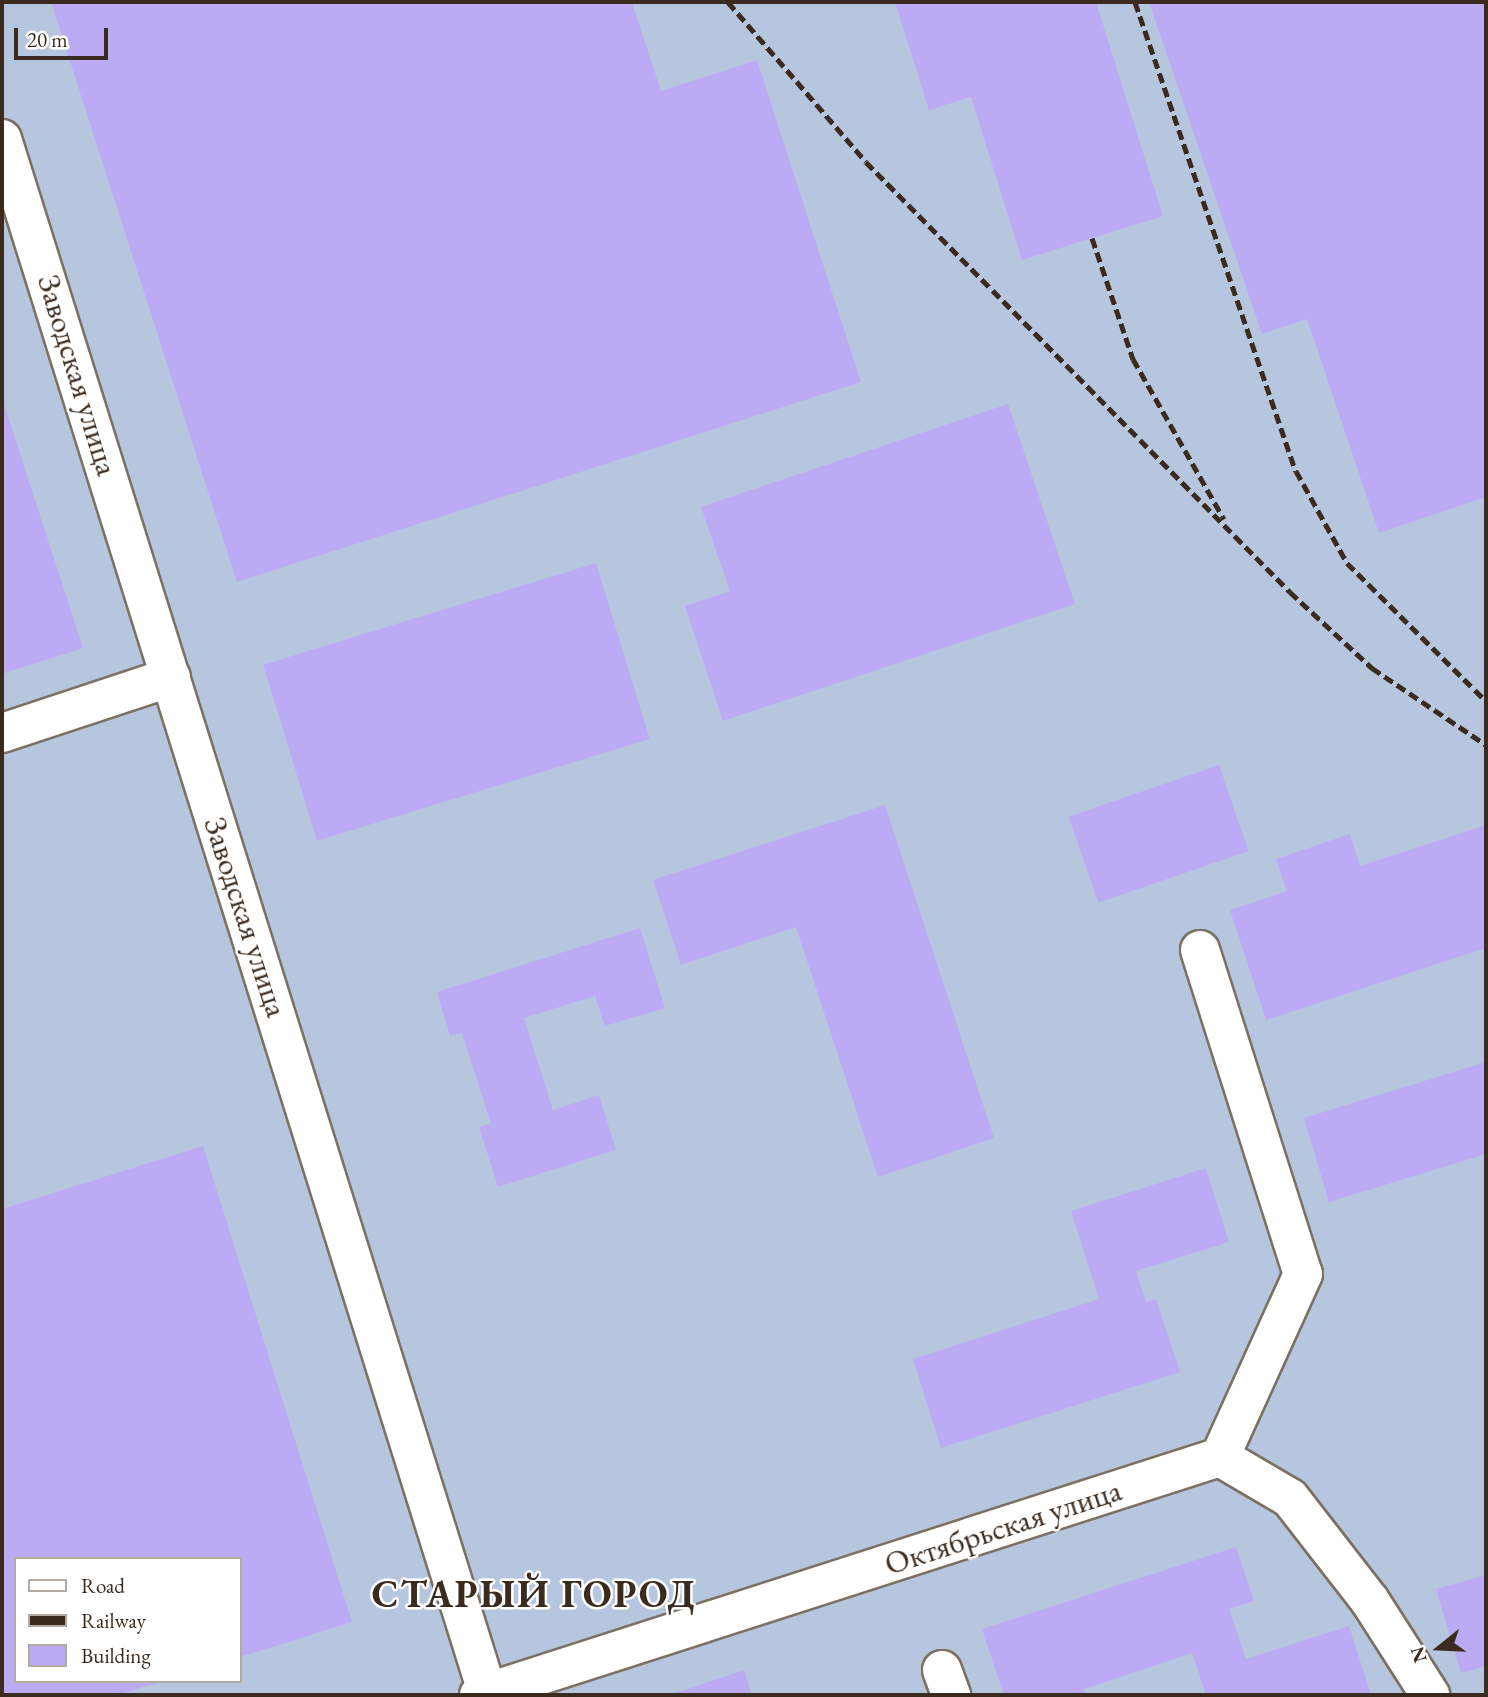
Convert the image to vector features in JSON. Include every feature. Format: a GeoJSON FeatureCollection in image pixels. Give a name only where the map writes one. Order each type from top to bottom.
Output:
{"type":"FeatureCollection","features":[{"type":"Feature","properties":{"kind":"street","name":"Заводская улица"},"geometry":{"type":"LineString","coordinates":[[2,139],[279,1018],[485,1694]]}},
{"type":"Feature","properties":{"kind":"street"},"geometry":{"type":"LineString","coordinates":[[2,733],[171,677]]}},
{"type":"Feature","properties":{"kind":"street"},"geometry":{"type":"LineString","coordinates":[[1200,950],[1303,1274],[1220,1457],[1290,1498],[1370,1601],[1430,1695]]}},
{"type":"Feature","properties":{"kind":"street","name":"Октябрьская улица"},"geometry":{"type":"LineString","coordinates":[[485,1694],[1220,1457]]}},
{"type":"Feature","properties":{"kind":"shaded area"},"geometry":{"type":"Polygon","coordinates":[[[2,2],[1486,2],[1486,1695],[2,1695],[2,2]]]}},
{"type":"Feature","properties":{"kind":"building"},"geometry":{"type":"Polygon","coordinates":[[[51,2],[632,2],[661,91],[757,60],[861,382],[237,582],[51,2]]]}},
{"type":"Feature","properties":{"kind":"building"},"geometry":{"type":"Polygon","coordinates":[[[895,2],[1096,2],[1163,216],[1022,260],[971,97],[929,110],[895,2]]]}},
{"type":"Feature","properties":{"kind":"building"},"geometry":{"type":"Polygon","coordinates":[[[1149,2],[1486,2],[1486,497],[1379,533],[1307,319],[1262,334],[1149,2]]]}},
{"type":"Feature","properties":{"kind":"building"},"geometry":{"type":"Polygon","coordinates":[[[2,398],[83,648],[2,674],[2,398]]]}},
{"type":"Feature","properties":{"kind":"building"},"geometry":{"type":"Polygon","coordinates":[[[1008,404],[1075,604],[723,721],[685,606],[730,591],[701,507],[1008,404]]]}},
{"type":"Feature","properties":{"kind":"building"},"geometry":{"type":"Polygon","coordinates":[[[596,563],[650,739],[317,841],[263,665],[596,563]]]}},
{"type":"Feature","properties":{"kind":"building"},"geometry":{"type":"Polygon","coordinates":[[[1219,765],[1249,851],[1098,903],[1069,817],[1219,765]]]}},
{"type":"Feature","properties":{"kind":"building"},"geometry":{"type":"Polygon","coordinates":[[[885,805],[994,1138],[878,1177],[796,927],[681,965],[653,880],[885,805]]]}},
{"type":"Feature","properties":{"kind":"building"},"geometry":{"type":"Polygon","coordinates":[[[1486,825],[1486,948],[1266,1020],[1230,910],[1287,891],[1276,859],[1350,834],[1360,866],[1486,825]]]}},
{"type":"Feature","properties":{"kind":"building"},"geometry":{"type":"Polygon","coordinates":[[[640,928],[665,1008],[605,1026],[595,996],[524,1018],[553,1110],[599,1095],[616,1150],[498,1187],[479,1127],[491,1124],[462,1033],[450,1036],[437,992],[640,928]]]}},
{"type":"Feature","properties":{"kind":"building"},"geometry":{"type":"Polygon","coordinates":[[[1486,1062],[1486,1154],[1329,1202],[1304,1118],[1486,1062]]]}},
{"type":"Feature","properties":{"kind":"building"},"geometry":{"type":"Polygon","coordinates":[[[203,1146],[352,1622],[242,1656],[242,1557],[14,1557],[14,1683],[157,1683],[117,1695],[2,1695],[2,1209],[203,1146]]]}},
{"type":"Feature","properties":{"kind":"building"},"geometry":{"type":"Polygon","coordinates":[[[1206,1168],[1229,1242],[1136,1271],[1146,1302],[1156,1299],[1180,1372],[941,1448],[913,1359],[1099,1299],[1071,1211],[1206,1168]]]}},
{"type":"Feature","properties":{"kind":"building"},"geometry":{"type":"Polygon","coordinates":[[[1236,1547],[1254,1601],[1229,1609],[1246,1659],[1349,1626],[1371,1695],[1206,1695],[1192,1653],[1084,1689],[1086,1695],[1004,1695],[982,1629],[1236,1547]]]}},
{"type":"Feature","properties":{"kind":"building"},"geometry":{"type":"Polygon","coordinates":[[[1486,1575],[1486,1666],[1461,1673],[1436,1589],[1486,1575]]]}},
{"type":"Feature","properties":{"kind":"building"},"geometry":{"type":"Polygon","coordinates":[[[744,1670],[752,1695],[669,1695],[744,1670]]]}},
{"type":"Feature","properties":{"kind":"railway"},"geometry":{"type":"LineString","coordinates":[[728,2],[866,162],[1290,592],[1372,668],[1486,745]]}},
{"type":"Feature","properties":{"kind":"railway"},"geometry":{"type":"LineString","coordinates":[[1135,2],[1296,471],[1347,563],[1486,701]]}},
{"type":"Feature","properties":{"kind":"railway"},"geometry":{"type":"LineString","coordinates":[[1092,238],[1133,359],[1224,519]]}},
{"type":"Feature","properties":{"kind":"district","name":"СТАРЫЙ ГОРОД"},"geometry":{"type":"Point","coordinates":[534,1594]}}]}
